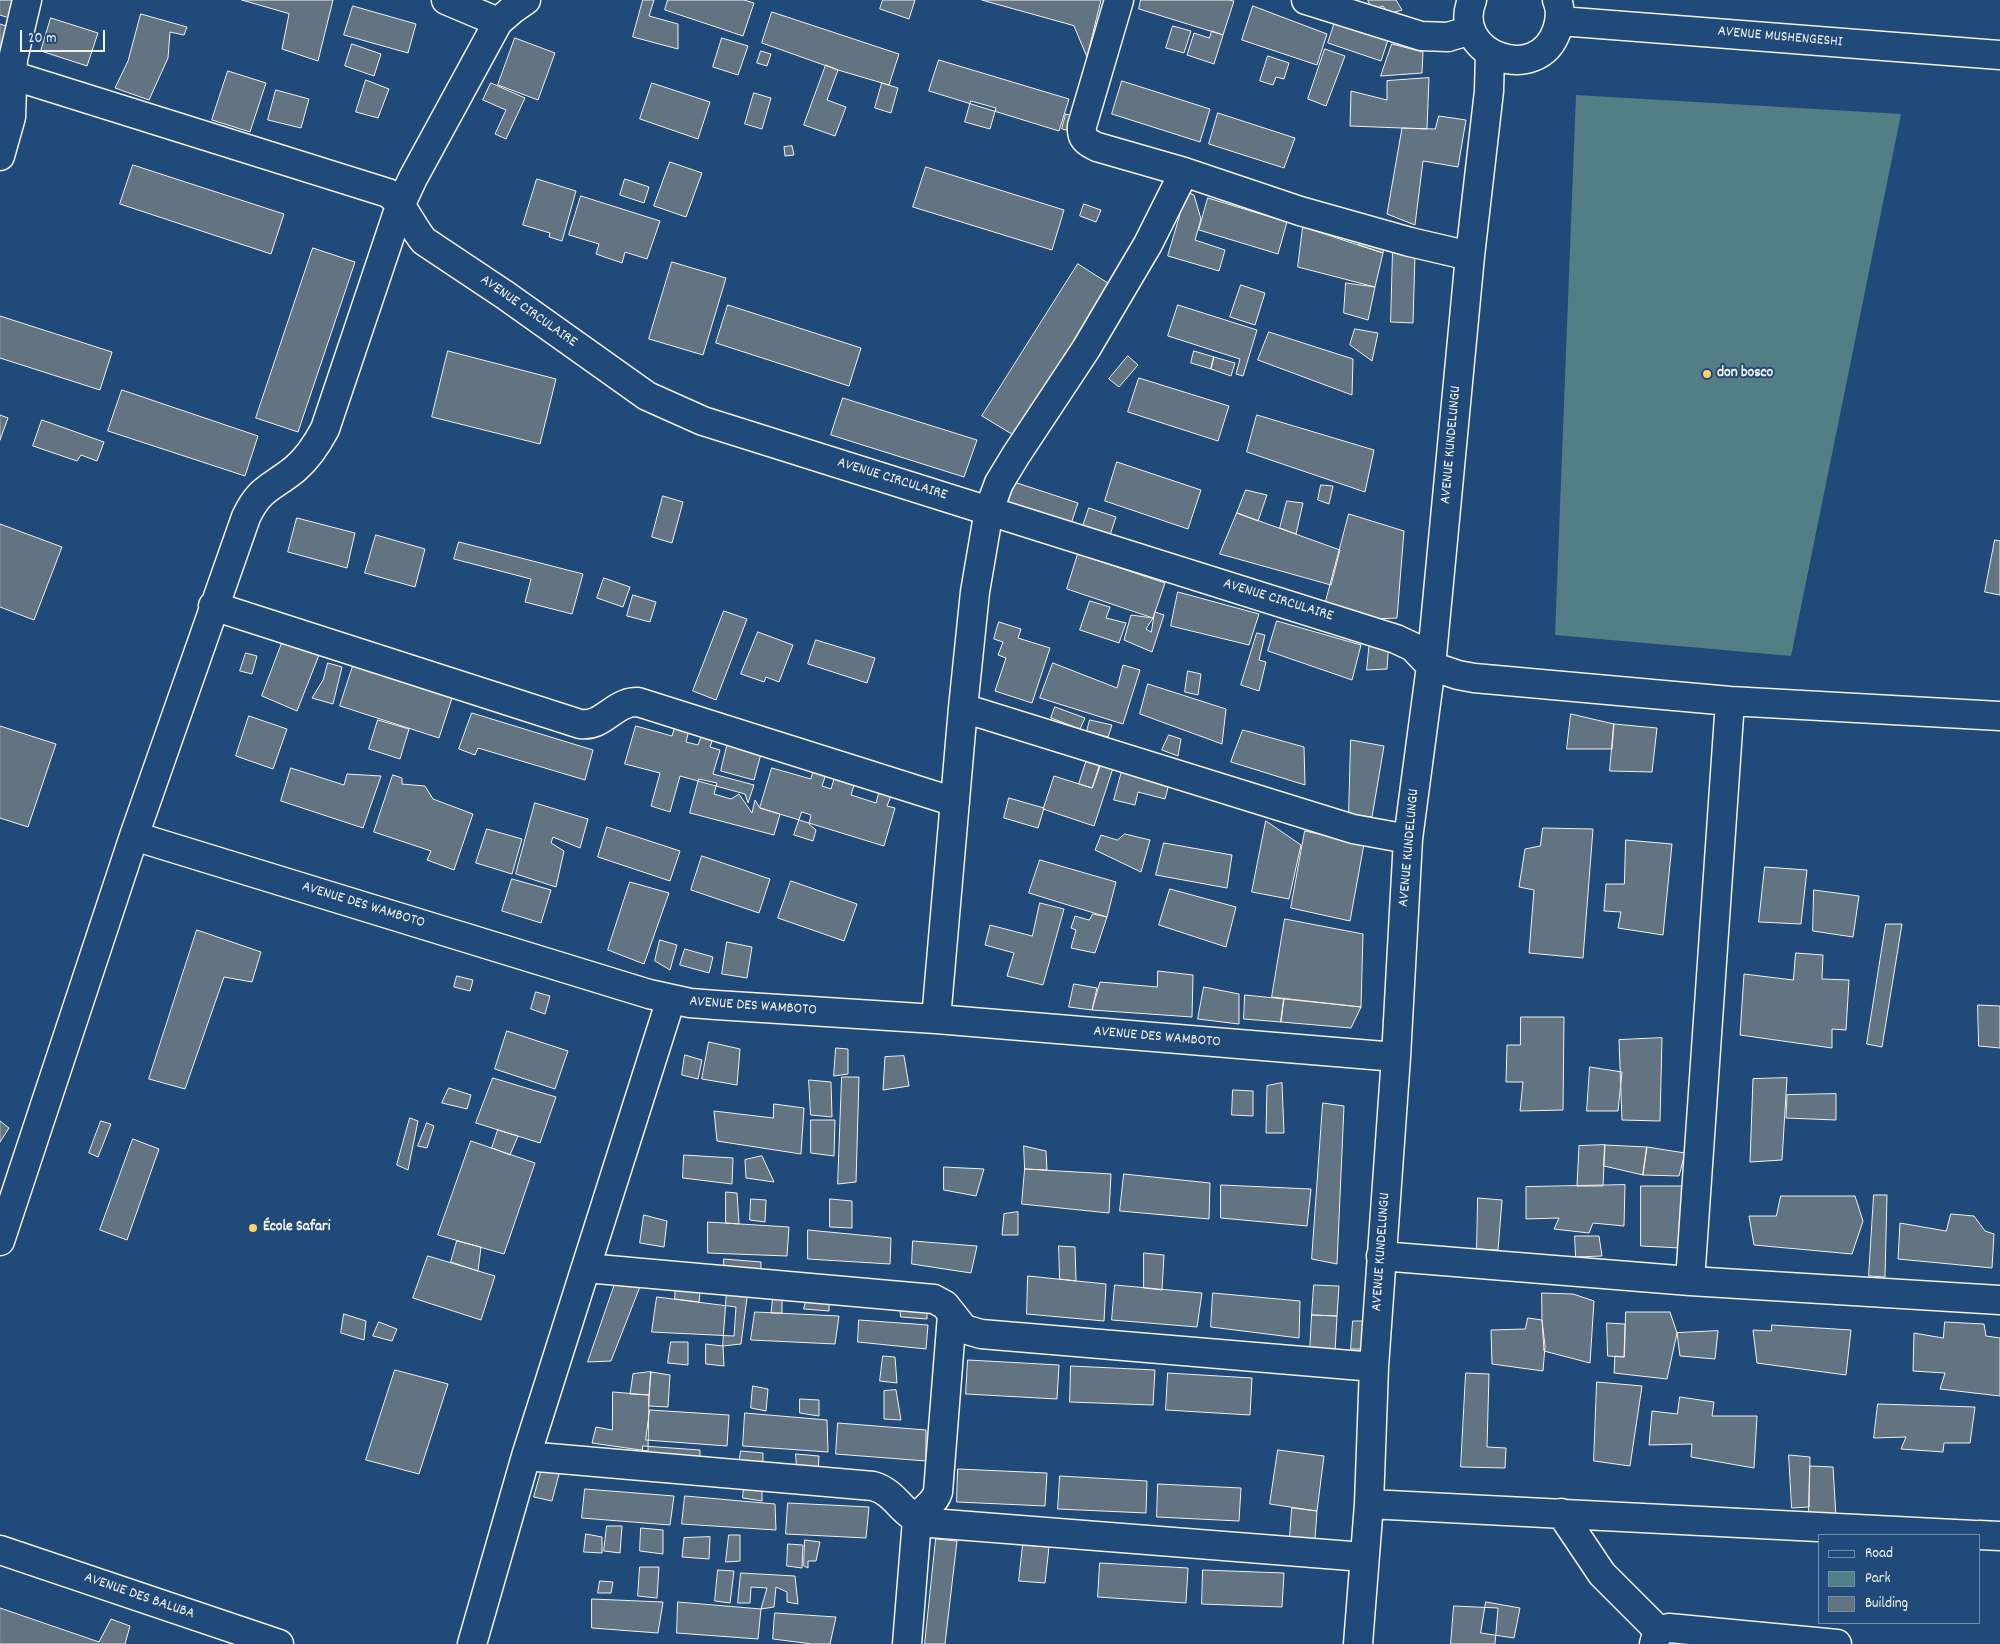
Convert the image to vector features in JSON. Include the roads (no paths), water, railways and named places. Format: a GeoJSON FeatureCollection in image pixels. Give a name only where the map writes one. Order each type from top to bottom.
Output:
{"type":"FeatureCollection","features":[{"type":"Feature","properties":{"kind":"street"},"geometry":{"type":"LineString","coordinates":[[0,156],[11,117],[11,75],[15,46],[27,0]]}},
{"type":"Feature","properties":{"kind":"street"},"geometry":{"type":"LineString","coordinates":[[446,0],[498,22]]}},
{"type":"Feature","properties":{"kind":"street"},"geometry":{"type":"LineString","coordinates":[[0,1242],[134,836],[213,606],[252,503],[260,493],[294,469],[307,457],[325,429],[400,206],[413,178],[498,22],[526,0]]}},
{"type":"Feature","properties":{"kind":"street"},"geometry":{"type":"LineString","coordinates":[[1119,0],[1085,112],[1082,126],[1083,138],[1097,147],[1184,172],[1300,211],[1470,256]]}},
{"type":"Feature","properties":{"kind":"street"},"geometry":{"type":"LineString","coordinates":[[1306,0],[1420,36],[1448,37],[1471,30]]}},
{"type":"Feature","properties":{"kind":"street"},"geometry":{"type":"LineString","coordinates":[[1472,0],[1468,18],[1471,30],[1479,44],[1490,54],[1507,60],[1526,60],[1542,52],[1554,38],[1558,10]]}},
{"type":"Feature","properties":{"kind":"street","name":"AVENUE MUSHENGESHI"},"geometry":{"type":"LineString","coordinates":[[1558,10],[2000,55]]}},
{"type":"Feature","properties":{"kind":"street","name":"AVENUE KUNDELUNGU"},"geometry":{"type":"LineString","coordinates":[[1358,1644],[1369,1504],[1374,1367],[1396,1057],[1408,839],[1431,666],[1470,256],[1489,91],[1490,54]]}},
{"type":"Feature","properties":{"kind":"street"},"geometry":{"type":"LineString","coordinates":[[11,75],[380,190],[393,197],[400,206]]}},
{"type":"Feature","properties":{"kind":"street"},"geometry":{"type":"LineString","coordinates":[[936,1019],[975,592],[989,510],[999,483],[1086,349],[1148,244],[1184,172]]}},
{"type":"Feature","properties":{"kind":"street","name":"AVENUE CIRCULAIRE"},"geometry":{"type":"LineString","coordinates":[[400,206],[414,230],[424,241],[505,295],[647,396],[662,404],[703,421],[1396,639],[1413,647],[1431,666]]}},
{"type":"Feature","properties":{"kind":"street"},"geometry":{"type":"LineString","coordinates":[[213,606],[580,724],[594,724],[626,704],[638,702],[955,802]]}},
{"type":"Feature","properties":{"kind":"street"},"geometry":{"type":"LineString","coordinates":[[1431,666],[1474,678],[1730,701],[2000,716]]}},
{"type":"Feature","properties":{"kind":"street"},"geometry":{"type":"LineString","coordinates":[[1690,1281],[1730,701]]}},
{"type":"Feature","properties":{"kind":"street"},"geometry":{"type":"LineString","coordinates":[[963,708],[1353,829],[1408,839]]}},
{"type":"Feature","properties":{"kind":"street","name":"AVENUE DES WAMBOTO"},"geometry":{"type":"LineString","coordinates":[[134,836],[671,999],[716,1005],[936,1019],[1396,1057]]}},
{"type":"Feature","properties":{"kind":"street"},"geometry":{"type":"LineString","coordinates":[[472,1644],[526,1456],[671,999]]}},
{"type":"Feature","properties":{"kind":"street"},"geometry":{"type":"LineString","coordinates":[[1381,1256],[1690,1281],[2000,1300]]}},
{"type":"Feature","properties":{"kind":"street"},"geometry":{"type":"LineString","coordinates":[[586,1268],[934,1299],[942,1302],[964,1329],[981,1334],[1374,1367]]}},
{"type":"Feature","properties":{"kind":"street"},"geometry":{"type":"LineString","coordinates":[[907,1644],[917,1520],[921,1512],[936,1500],[938,1492],[952,1315]]}},
{"type":"Feature","properties":{"kind":"street"},"geometry":{"type":"LineString","coordinates":[[526,1456],[874,1486],[888,1492],[917,1520],[932,1523],[1364,1557]]}},
{"type":"Feature","properties":{"kind":"street"},"geometry":{"type":"LineString","coordinates":[[1369,1504],[1561,1513],[1802,1528],[1949,1534]]}},
{"type":"Feature","properties":{"kind":"street"},"geometry":{"type":"LineString","coordinates":[[1561,1513],[1602,1574],[1657,1638],[1670,1628],[1837,1644]]}},
{"type":"Feature","properties":{"kind":"street"},"geometry":{"type":"LineString","coordinates":[[1980,1536],[2000,1536]]}},
{"type":"Feature","properties":{"kind":"street","name":"AVENUE DES BALUBA"},"geometry":{"type":"LineString","coordinates":[[0,1550],[279,1644]]}},
{"type":"Feature","properties":{"kind":"place","name":"don bosco"},"geometry":{"type":"Point","coordinates":[1707,374]}},
{"type":"Feature","properties":{"kind":"place","name":"École Safari"},"geometry":{"type":"Point","coordinates":[253,1228]}}]}
